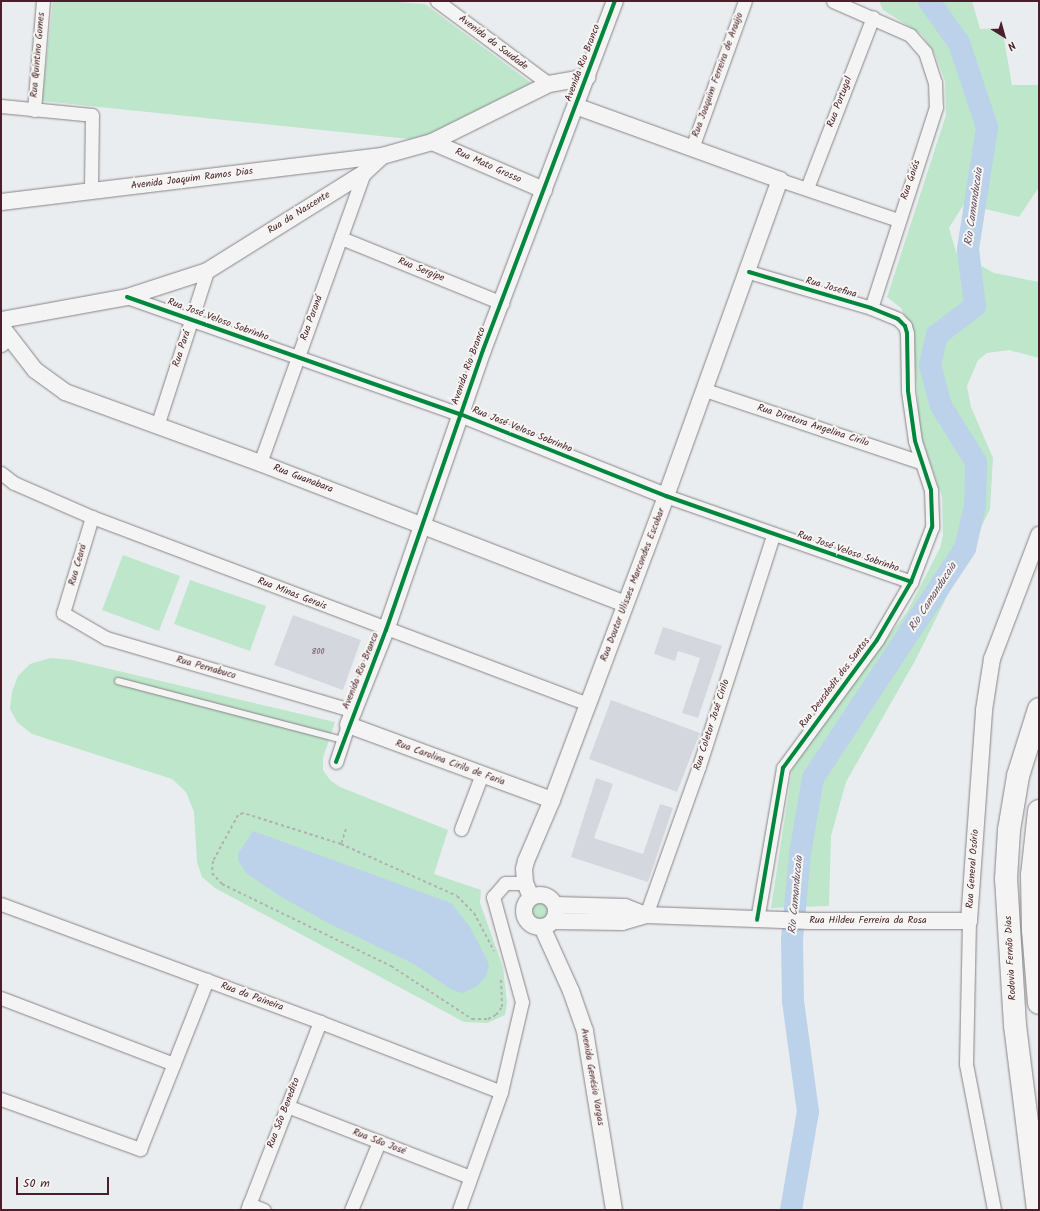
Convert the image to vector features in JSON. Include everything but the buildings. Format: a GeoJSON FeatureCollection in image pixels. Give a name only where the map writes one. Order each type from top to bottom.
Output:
{"type":"FeatureCollection","features":[{"type":"Feature","properties":{"kind":"highway","name":"Rodovia Fernão Dias"},"geometry":{"type":"LineString","coordinates":[[1038,1210],[1015,1025],[1006,879],[1009,830],[1018,776],[1039,709]]}},
{"type":"Feature","properties":{"kind":"highway"},"geometry":{"type":"LineString","coordinates":[[1039,810],[1035,832],[1032,875],[1033,930],[1039,1003]]}},
{"type":"Feature","properties":{"kind":"street","name":"Rua Quintino Gomes"},"geometry":{"type":"LineString","coordinates":[[34,110],[43,1]]}},
{"type":"Feature","properties":{"kind":"street","name":"Avenida da Saudade"},"geometry":{"type":"LineString","coordinates":[[436,1],[549,84]]}},
{"type":"Feature","properties":{"kind":"street","name":"Avenida Rio Branco"},"geometry":{"type":"LineString","coordinates":[[336,762],[348,726],[386,630],[460,414],[615,1]]}},
{"type":"Feature","properties":{"kind":"street","name":"Rua Joaquim Ferreira de Araújo"},"geometry":{"type":"LineString","coordinates":[[692,148],[745,1]]}},
{"type":"Feature","properties":{"kind":"street"},"geometry":{"type":"LineString","coordinates":[[833,1],[873,17]]}},
{"type":"Feature","properties":{"kind":"street","name":"Rua Goiás"},"geometry":{"type":"LineString","coordinates":[[871,308],[898,220],[936,107],[935,82],[925,52],[910,35],[873,17]]}},
{"type":"Feature","properties":{"kind":"street","name":"Rua Portugal"},"geometry":{"type":"LineString","coordinates":[[807,188],[873,17]]}},
{"type":"Feature","properties":{"kind":"street","name":"Rua da Nascente"},"geometry":{"type":"LineString","coordinates":[[1,320],[127,297],[207,271],[364,173],[382,156],[432,142],[549,84],[587,77]]}},
{"type":"Feature","properties":{"kind":"street"},"geometry":{"type":"LineString","coordinates":[[1,106],[92,114],[91,191]]}},
{"type":"Feature","properties":{"kind":"street"},"geometry":{"type":"LineString","coordinates":[[576,106],[780,180],[898,220]]}},
{"type":"Feature","properties":{"kind":"street","name":"Rua Mato Grosso"},"geometry":{"type":"LineString","coordinates":[[432,142],[544,190]]}},
{"type":"Feature","properties":{"kind":"street","name":"Avenida Joaquim Ramos Dias"},"geometry":{"type":"LineString","coordinates":[[1,202],[382,156]]}},
{"type":"Feature","properties":{"kind":"street","name":"Rua Paraná"},"geometry":{"type":"LineString","coordinates":[[260,463],[364,173]]}},
{"type":"Feature","properties":{"kind":"street","name":"Rua Doutor Ulisses Marcondes Escobar"},"geometry":{"type":"LineString","coordinates":[[528,890],[524,869],[526,861],[552,800],[626,604],[748,272],[780,180]]}},
{"type":"Feature","properties":{"kind":"street","name":"Rua Sergipe"},"geometry":{"type":"LineString","coordinates":[[341,238],[502,302]]}},
{"type":"Feature","properties":{"kind":"street","name":"Rua Pará"},"geometry":{"type":"LineString","coordinates":[[157,426],[207,271]]}},
{"type":"Feature","properties":{"kind":"street","name":"Rua Josefina"},"geometry":{"type":"LineString","coordinates":[[748,272],[871,308],[898,319],[905,326]]}},
{"type":"Feature","properties":{"kind":"street","name":"Rua José Veloso Sobrinho"},"geometry":{"type":"LineString","coordinates":[[127,297],[192,318],[460,414],[666,496],[773,535],[911,582]]}},
{"type":"Feature","properties":{"kind":"street","name":"Rua Deusdedit dos Santos"},"geometry":{"type":"LineString","coordinates":[[757,920],[783,768],[877,640],[911,582],[932,527],[931,490],[920,462],[908,391],[905,326]]}},
{"type":"Feature","properties":{"kind":"street","name":"Rua Guanabara"},"geometry":{"type":"LineString","coordinates":[[4,336],[35,370],[65,392],[260,463],[626,604]]}},
{"type":"Feature","properties":{"kind":"street","name":"Rua Diretora Angelina Cirilo"},"geometry":{"type":"LineString","coordinates":[[705,390],[920,462]]}},
{"type":"Feature","properties":{"kind":"street","name":"Rua Minas Gerais"},"geometry":{"type":"LineString","coordinates":[[1,473],[14,483],[92,517],[386,630],[588,704]]}},
{"type":"Feature","properties":{"kind":"street","name":"Rua Ceará"},"geometry":{"type":"LineString","coordinates":[[63,613],[92,517]]}},
{"type":"Feature","properties":{"kind":"street","name":"Rua Coletor José Cirilo"},"geometry":{"type":"LineString","coordinates":[[646,915],[699,766],[773,535]]}},
{"type":"Feature","properties":{"kind":"street","name":"Rua General Osório"},"geometry":{"type":"LineString","coordinates":[[994,1210],[966,1064],[969,920],[984,710],[992,659],[1039,535]]}},
{"type":"Feature","properties":{"kind":"street","name":"Rua Pernabuco"},"geometry":{"type":"LineString","coordinates":[[63,613],[106,638],[348,726]]}},
{"type":"Feature","properties":{"kind":"street","name":"Rua Carolina Cirilo de Faria"},"geometry":{"type":"LineString","coordinates":[[348,726],[552,800]]}},
{"type":"Feature","properties":{"kind":"street"},"geometry":{"type":"LineString","coordinates":[[461,829],[482,774]]}},
{"type":"Feature","properties":{"kind":"street"},"geometry":{"type":"LineString","coordinates":[[459,1210],[501,1092],[522,1002],[493,897],[505,883],[546,896],[556,905],[625,907],[646,915]]}},
{"type":"Feature","properties":{"kind":"street"},"geometry":{"type":"LineString","coordinates":[[528,890],[524,906],[525,917],[532,925],[548,924],[557,913],[556,905]]}},
{"type":"Feature","properties":{"kind":"street","name":"Rua da Paineira"},"geometry":{"type":"LineString","coordinates":[[1,904],[320,1022],[501,1092]]}},
{"type":"Feature","properties":{"kind":"street","name":"Rua Hildeu Ferreira da Rosa"},"geometry":{"type":"LineString","coordinates":[[548,924],[622,922],[646,915],[810,921],[969,920]]}},
{"type":"Feature","properties":{"kind":"street","name":"Avenida Genésio Vargas"},"geometry":{"type":"LineString","coordinates":[[548,924],[585,1031],[614,1210]]}},
{"type":"Feature","properties":{"kind":"street"},"geometry":{"type":"LineString","coordinates":[[1,1099],[140,1149],[207,980]]}},
{"type":"Feature","properties":{"kind":"street"},"geometry":{"type":"LineString","coordinates":[[1,998],[174,1064]]}},
{"type":"Feature","properties":{"kind":"street","name":"Rua São Benedito"},"geometry":{"type":"LineString","coordinates":[[248,1207],[320,1022]]}},
{"type":"Feature","properties":{"kind":"street","name":"Rua São José"},"geometry":{"type":"LineString","coordinates":[[287,1106],[470,1177]]}},
{"type":"Feature","properties":{"kind":"street"},"geometry":{"type":"LineString","coordinates":[[351,1210],[379,1142]]}},
{"type":"Feature","properties":{"kind":"street"},"geometry":{"type":"LineString","coordinates":[[248,1207],[264,1210]]}},
{"type":"Feature","properties":{"kind":"lane"},"geometry":{"type":"LineString","coordinates":[[118,681],[348,726]]}},
{"type":"Feature","properties":{"kind":"path"},"geometry":{"type":"LineString","coordinates":[[495,954],[474,913],[456,896],[341,844],[243,813],[238,815],[213,861],[212,873],[222,884],[390,966],[472,1019],[488,1019],[496,1015],[502,1007],[500,976]]}},
{"type":"Feature","properties":{"kind":"path"},"geometry":{"type":"LineString","coordinates":[[341,844],[346,829]]}},
{"type":"Feature","properties":{"kind":"green space"},"geometry":{"type":"Polygon","coordinates":[[[53,1],[382,1],[425,4],[531,83],[430,134],[409,139],[42,101],[53,1]]]}},
{"type":"Feature","properties":{"kind":"green space"},"geometry":{"type":"Polygon","coordinates":[[[879,1],[972,1],[980,29],[1002,28],[1012,85],[1039,85],[1039,187],[1019,217],[964,204],[949,228],[956,252],[994,273],[1039,282],[1039,358],[1009,350],[987,353],[978,360],[967,386],[971,407],[993,458],[990,509],[916,659],[846,782],[831,836],[829,906],[771,908],[792,770],[811,737],[907,612],[940,548],[943,535],[942,496],[920,435],[913,332],[901,308],[887,297],[946,115],[945,81],[934,52],[921,34],[883,10],[879,1]]]}},
{"type":"Feature","properties":{"kind":"green space"},"geometry":{"type":"Polygon","coordinates":[[[123,555],[180,576],[159,631],[102,610],[123,555]]]}},
{"type":"Feature","properties":{"kind":"green space"},"geometry":{"type":"Polygon","coordinates":[[[190,580],[266,606],[250,651],[174,624],[190,580]]]}},
{"type":"Feature","properties":{"kind":"green space"},"geometry":{"type":"Polygon","coordinates":[[[50,658],[72,660],[335,722],[323,758],[323,770],[330,780],[340,787],[448,830],[434,874],[481,890],[480,903],[503,967],[507,1003],[505,1015],[487,1023],[464,1022],[215,888],[202,877],[197,862],[194,812],[186,792],[172,779],[32,734],[17,722],[10,709],[12,692],[18,676],[30,664],[50,658]]]}},
{"type":"Feature","properties":{"kind":"green space"},"geometry":{"type":"Polygon","coordinates":[[[540,900],[548,903],[551,911],[548,919],[540,922],[532,919],[529,911],[532,903],[540,900]]]}},
{"type":"Feature","properties":{"kind":"water"},"geometry":{"type":"Polygon","coordinates":[[[253,831],[451,903],[470,927],[485,956],[489,965],[486,976],[477,986],[463,993],[452,990],[414,964],[326,922],[280,896],[246,873],[238,860],[238,854],[253,831]]]}},
{"type":"Feature","properties":{"kind":"waterway","name":"Rio Camanducaia"},"geometry":{"type":"LineString","coordinates":[[791,1210],[808,1112],[793,1001],[792,940],[800,854],[813,778],[965,548],[975,506],[976,462],[941,406],[930,365],[937,335],[975,306],[968,249],[987,127],[959,43],[929,1]]}},
{"type":"Feature","properties":{"kind":"cycle path"},"geometry":{"type":"LineString","coordinates":[[336,762],[386,630],[483,350],[615,1]]}},
{"type":"Feature","properties":{"kind":"cycle path"},"geometry":{"type":"LineString","coordinates":[[749,272],[871,308],[898,319],[905,326],[907,333],[908,391],[915,441],[931,490],[932,527],[911,582],[877,640],[783,768],[757,920]]}},
{"type":"Feature","properties":{"kind":"cycle path"},"geometry":{"type":"LineString","coordinates":[[127,297],[460,414],[666,496],[911,582]]}}]}
